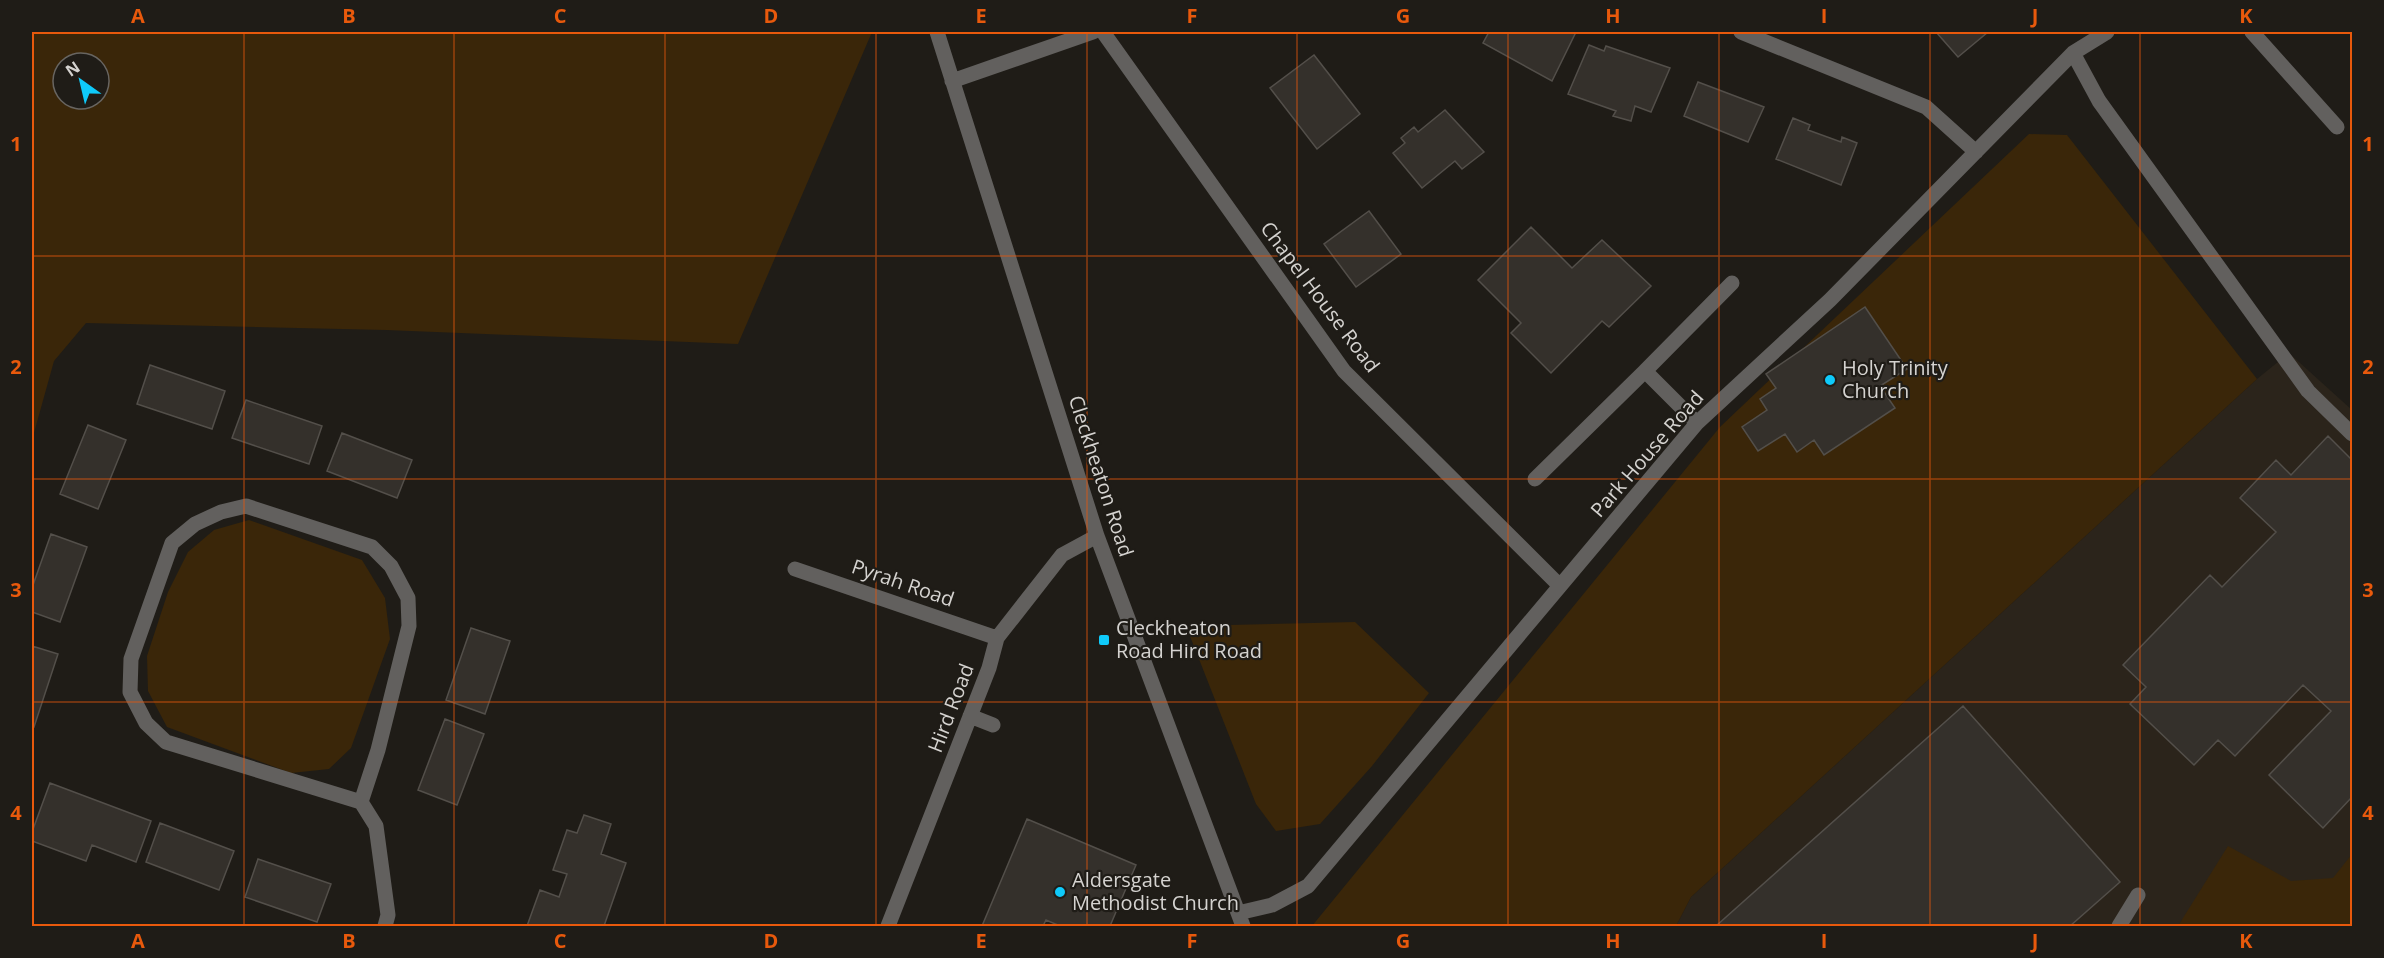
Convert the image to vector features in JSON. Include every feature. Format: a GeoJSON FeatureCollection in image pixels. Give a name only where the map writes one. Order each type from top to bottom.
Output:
{"type":"FeatureCollection","features":[{"type":"Feature","properties":{"kind":"street","name":"Cleckheaton Road"},"geometry":{"type":"LineString","coordinates":[[937,32],[1097,536],[1240,920]]}},
{"type":"Feature","properties":{"kind":"street"},"geometry":{"type":"LineString","coordinates":[[952,81],[1093,32]]}},
{"type":"Feature","properties":{"kind":"street","name":"Chapel House Road"},"geometry":{"type":"LineString","coordinates":[[1103,32],[1344,370],[1560,586]]}},
{"type":"Feature","properties":{"kind":"street"},"geometry":{"type":"LineString","coordinates":[[1741,32],[1926,108],[1976,152]]}},
{"type":"Feature","properties":{"kind":"street","name":"Park House Road"},"geometry":{"type":"LineString","coordinates":[[1240,920],[1308,886],[1697,423],[1830,300],[2073,53],[2107,32]]}},
{"type":"Feature","properties":{"kind":"street"},"geometry":{"type":"LineString","coordinates":[[2252,32],[2337,127]]}},
{"type":"Feature","properties":{"kind":"street"},"geometry":{"type":"LineString","coordinates":[[2073,53],[2099,101],[2308,391],[2352,434]]}},
{"type":"Feature","properties":{"kind":"street"},"geometry":{"type":"LineString","coordinates":[[1535,479],[1732,283]]}},
{"type":"Feature","properties":{"kind":"street"},"geometry":{"type":"LineString","coordinates":[[1645,371],[1697,423]]}},
{"type":"Feature","properties":{"kind":"street"},"geometry":{"type":"LineString","coordinates":[[361,802],[378,750],[409,626],[408,597],[391,566],[372,547],[246,506],[221,512],[195,524],[172,543],[131,659],[130,692],[146,723],[165,742],[361,802],[376,826],[388,915],[385,927]]}},
{"type":"Feature","properties":{"kind":"street","name":"Hird Road"},"geometry":{"type":"LineString","coordinates":[[888,927],[989,668],[997,638],[1062,555],[1097,536]]}},
{"type":"Feature","properties":{"kind":"street","name":"Pyrah Road"},"geometry":{"type":"LineString","coordinates":[[795,569],[997,638]]}},
{"type":"Feature","properties":{"kind":"street"},"geometry":{"type":"LineString","coordinates":[[970,716],[993,725]]}},
{"type":"Feature","properties":{"kind":"street"},"geometry":{"type":"LineString","coordinates":[[2119,927],[2138,895]]}},
{"type":"Feature","properties":{"kind":"shaded area"},"geometry":{"type":"Polygon","coordinates":[[[32,32],[872,32],[738,344],[386,330],[86,323],[54,361],[32,440],[32,32]]]}},
{"type":"Feature","properties":{"kind":"shaded area"},"geometry":{"type":"Polygon","coordinates":[[[2029,134],[2067,135],[2257,379],[1691,897],[1676,926],[1312,926],[1720,427],[2029,134]]]}},
{"type":"Feature","properties":{"kind":"shaded area"},"geometry":{"type":"Polygon","coordinates":[[[2289,353],[2352,410],[2352,926],[1676,926],[1691,897],[2257,379],[2289,353]]]}},
{"type":"Feature","properties":{"kind":"shaded area"},"geometry":{"type":"Polygon","coordinates":[[[249,520],[362,560],[385,598],[390,639],[351,748],[329,769],[291,773],[167,727],[148,691],[147,656],[168,592],[188,552],[214,530],[249,520]]]}},
{"type":"Feature","properties":{"kind":"shaded area"},"geometry":{"type":"Polygon","coordinates":[[[1355,622],[1429,693],[1372,766],[1320,824],[1276,831],[1256,804],[1186,626],[1355,622]]]}},
{"type":"Feature","properties":{"kind":"shaded area"},"geometry":{"type":"Polygon","coordinates":[[[2228,846],[2291,881],[2333,878],[2352,854],[2352,926],[2178,926],[2228,846]]]}},
{"type":"Feature","properties":{"kind":"building"},"geometry":{"type":"Polygon","coordinates":[[[1489,32],[1576,32],[1552,81],[1483,43],[1489,32]]]}},
{"type":"Feature","properties":{"kind":"building"},"geometry":{"type":"Polygon","coordinates":[[[1936,32],[1988,32],[1958,57],[1936,32]]]}},
{"type":"Feature","properties":{"kind":"building"},"geometry":{"type":"Polygon","coordinates":[[[1589,45],[1604,51],[1606,46],[1670,68],[1651,112],[1635,106],[1631,121],[1613,116],[1616,111],[1568,94],[1589,45]]]}},
{"type":"Feature","properties":{"kind":"building"},"geometry":{"type":"Polygon","coordinates":[[[1314,55],[1360,114],[1317,149],[1270,88],[1314,55]]]}},
{"type":"Feature","properties":{"kind":"building"},"geometry":{"type":"Polygon","coordinates":[[[1698,82],[1764,107],[1748,142],[1684,116],[1698,82]]]}},
{"type":"Feature","properties":{"kind":"building"},"geometry":{"type":"Polygon","coordinates":[[[1445,110],[1484,152],[1462,169],[1455,161],[1422,188],[1393,153],[1405,143],[1401,138],[1414,127],[1418,132],[1445,110]]]}},
{"type":"Feature","properties":{"kind":"building"},"geometry":{"type":"Polygon","coordinates":[[[1793,118],[1810,125],[1808,130],[1841,142],[1842,137],[1857,143],[1841,185],[1776,159],[1793,118]]]}},
{"type":"Feature","properties":{"kind":"building"},"geometry":{"type":"Polygon","coordinates":[[[1369,211],[1401,254],[1356,287],[1324,244],[1369,211]]]}},
{"type":"Feature","properties":{"kind":"building"},"geometry":{"type":"Polygon","coordinates":[[[1531,227],[1572,268],[1602,240],[1651,286],[1609,327],[1602,321],[1551,373],[1511,333],[1521,323],[1478,280],[1531,227]]]}},
{"type":"Feature","properties":{"kind":"building","name":"Holy Trinity Church"},"geometry":{"type":"Polygon","coordinates":[[[1865,307],[1907,369],[1880,386],[1895,408],[1824,455],[1814,440],[1797,452],[1785,434],[1758,451],[1742,427],[1767,410],[1760,399],[1776,388],[1766,374],[1865,307]]]}},
{"type":"Feature","properties":{"kind":"building"},"geometry":{"type":"Polygon","coordinates":[[[150,365],[225,391],[212,429],[137,404],[150,365]]]}},
{"type":"Feature","properties":{"kind":"building"},"geometry":{"type":"Polygon","coordinates":[[[246,400],[322,426],[309,464],[232,438],[246,400]]]}},
{"type":"Feature","properties":{"kind":"building"},"geometry":{"type":"Polygon","coordinates":[[[88,425],[126,440],[98,509],[60,494],[88,425]]]}},
{"type":"Feature","properties":{"kind":"building"},"geometry":{"type":"Polygon","coordinates":[[[342,433],[412,460],[397,498],[327,471],[342,433]]]}},
{"type":"Feature","properties":{"kind":"building"},"geometry":{"type":"Polygon","coordinates":[[[2328,436],[2352,460],[2352,797],[2323,828],[2269,775],[2331,711],[2303,685],[2235,756],[2218,740],[2194,765],[2130,704],[2146,687],[2123,665],[2210,575],[2222,587],[2276,532],[2240,498],[2276,460],[2291,475],[2328,436]]]}},
{"type":"Feature","properties":{"kind":"building"},"geometry":{"type":"Polygon","coordinates":[[[51,534],[87,547],[60,622],[32,612],[32,588],[51,534]]]}},
{"type":"Feature","properties":{"kind":"building"},"geometry":{"type":"Polygon","coordinates":[[[471,628],[510,641],[485,714],[446,700],[471,628]]]}},
{"type":"Feature","properties":{"kind":"building"},"geometry":{"type":"Polygon","coordinates":[[[32,646],[58,654],[34,727],[32,726],[32,646]]]}},
{"type":"Feature","properties":{"kind":"building"},"geometry":{"type":"Polygon","coordinates":[[[1963,706],[2120,882],[2070,926],[1716,926],[1963,706]]]}},
{"type":"Feature","properties":{"kind":"building"},"geometry":{"type":"Polygon","coordinates":[[[445,719],[484,734],[457,805],[418,790],[445,719]]]}},
{"type":"Feature","properties":{"kind":"building"},"geometry":{"type":"Polygon","coordinates":[[[50,783],[151,821],[136,862],[92,845],[86,861],[32,841],[32,832],[50,783]]]}},
{"type":"Feature","properties":{"kind":"building"},"geometry":{"type":"Polygon","coordinates":[[[584,815],[611,824],[601,854],[626,863],[604,926],[527,926],[540,890],[559,897],[567,874],[553,870],[567,830],[577,833],[584,815]]]}},
{"type":"Feature","properties":{"kind":"building","name":"Aldersgate Methodist Church"},"geometry":{"type":"Polygon","coordinates":[[[1027,819],[1136,865],[1110,926],[1060,926],[1046,920],[1043,926],[982,926],[1027,819]]]}},
{"type":"Feature","properties":{"kind":"building"},"geometry":{"type":"Polygon","coordinates":[[[160,823],[234,851],[219,890],[146,862],[160,823]]]}},
{"type":"Feature","properties":{"kind":"building"},"geometry":{"type":"Polygon","coordinates":[[[258,859],[331,884],[317,922],[245,897],[258,859]]]}},
{"type":"Feature","properties":{"kind":"place","name":"Holy Trinity Church"},"geometry":{"type":"Point","coordinates":[1830,380]}},
{"type":"Feature","properties":{"kind":"place","name":"Cleckheaton Road Hird Road"},"geometry":{"type":"Point","coordinates":[1104,640]}},
{"type":"Feature","properties":{"kind":"place","name":"Aldersgate Methodist Church"},"geometry":{"type":"Point","coordinates":[1060,892]}}]}
